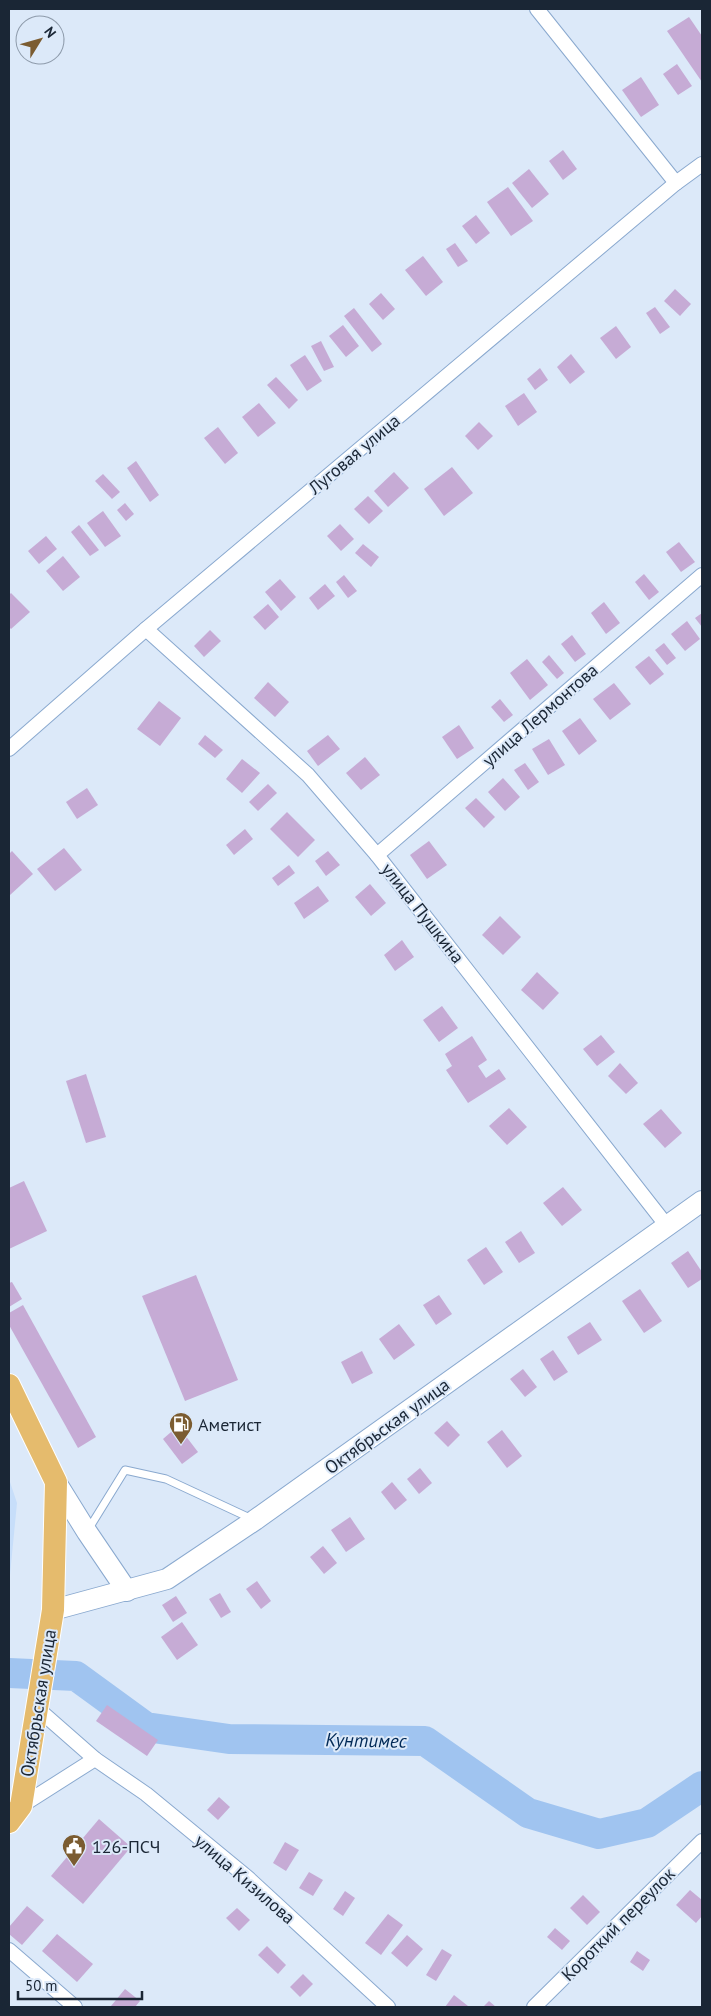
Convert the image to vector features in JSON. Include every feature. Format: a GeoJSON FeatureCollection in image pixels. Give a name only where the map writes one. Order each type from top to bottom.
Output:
{"type":"FeatureCollection","features":[{"type":"Feature","properties":{"kind":"main road"},"geometry":{"type":"LineString","coordinates":[[12,1396],[56,1482]]}},
{"type":"Feature","properties":{"kind":"main road","name":"Октябрьская улица"},"geometry":{"type":"LineString","coordinates":[[15,1814],[38,1709],[53,1610],[56,1482]]}},
{"type":"Feature","properties":{"kind":"street"},"geometry":{"type":"LineString","coordinates":[[537,9],[676,183]]}},
{"type":"Feature","properties":{"kind":"street","name":"Луговая улица"},"geometry":{"type":"LineString","coordinates":[[9,749],[146,629],[676,183],[702,164]]}},
{"type":"Feature","properties":{"kind":"street","name":"улица Лермонтова"},"geometry":{"type":"LineString","coordinates":[[377,855],[702,575]]}},
{"type":"Feature","properties":{"kind":"street","name":"улица Пушкина"},"geometry":{"type":"LineString","coordinates":[[146,629],[308,775],[377,855],[667,1226]]}},
{"type":"Feature","properties":{"kind":"street","name":"Октябрьская улица"},"geometry":{"type":"LineString","coordinates":[[53,1610],[167,1579],[255,1520],[702,1201]]}},
{"type":"Feature","properties":{"kind":"street"},"geometry":{"type":"LineString","coordinates":[[56,1482],[127,1591]]}},
{"type":"Feature","properties":{"kind":"street","name":"улица Кизилова"},"geometry":{"type":"LineString","coordinates":[[38,1709],[95,1759],[146,1794],[248,1878],[388,2007]]}},
{"type":"Feature","properties":{"kind":"street"},"geometry":{"type":"LineString","coordinates":[[15,1814],[95,1759]]}},
{"type":"Feature","properties":{"kind":"street","name":"Короткий переулок"},"geometry":{"type":"LineString","coordinates":[[534,2007],[702,1841]]}},
{"type":"Feature","properties":{"kind":"street"},"geometry":{"type":"LineString","coordinates":[[9,1950],[75,2007]]}},
{"type":"Feature","properties":{"kind":"lane"},"geometry":{"type":"LineString","coordinates":[[87,1532],[125,1470],[166,1479],[255,1520]]}},
{"type":"Feature","properties":{"kind":"shaded area"},"geometry":{"type":"Polygon","coordinates":[[[9,1479],[17,1503],[9,1585],[9,1479]]]}},
{"type":"Feature","properties":{"kind":"building"},"geometry":{"type":"Polygon","coordinates":[[[689,17],[702,36],[702,82],[667,31],[689,17]]]}},
{"type":"Feature","properties":{"kind":"building"},"geometry":{"type":"Polygon","coordinates":[[[677,64],[692,86],[678,95],[663,74],[677,64]]]}},
{"type":"Feature","properties":{"kind":"building"},"geometry":{"type":"Polygon","coordinates":[[[641,77],[659,105],[641,117],[622,90],[641,77]]]}},
{"type":"Feature","properties":{"kind":"building"},"geometry":{"type":"Polygon","coordinates":[[[563,150],[577,169],[563,180],[549,161],[563,150]]]}},
{"type":"Feature","properties":{"kind":"building"},"geometry":{"type":"Polygon","coordinates":[[[529,169],[549,194],[532,208],[512,183],[529,169]]]}},
{"type":"Feature","properties":{"kind":"building"},"geometry":{"type":"Polygon","coordinates":[[[508,187],[533,221],[511,236],[487,202],[508,187]]]}},
{"type":"Feature","properties":{"kind":"building"},"geometry":{"type":"Polygon","coordinates":[[[476,215],[490,233],[476,244],[462,226],[476,215]]]}},
{"type":"Feature","properties":{"kind":"building"},"geometry":{"type":"Polygon","coordinates":[[[455,243],[468,261],[458,267],[446,249],[455,243]]]}},
{"type":"Feature","properties":{"kind":"building"},"geometry":{"type":"Polygon","coordinates":[[[423,256],[443,282],[426,296],[405,270],[423,256]]]}},
{"type":"Feature","properties":{"kind":"building"},"geometry":{"type":"Polygon","coordinates":[[[675,289],[691,304],[680,316],[664,301],[675,289]]]}},
{"type":"Feature","properties":{"kind":"building"},"geometry":{"type":"Polygon","coordinates":[[[381,293],[395,309],[383,320],[369,304],[381,293]]]}},
{"type":"Feature","properties":{"kind":"building"},"geometry":{"type":"Polygon","coordinates":[[[655,307],[670,327],[660,334],[646,313],[655,307]]]}},
{"type":"Feature","properties":{"kind":"building"},"geometry":{"type":"Polygon","coordinates":[[[354,308],[382,344],[372,352],[344,316],[354,308]]]}},
{"type":"Feature","properties":{"kind":"building"},"geometry":{"type":"Polygon","coordinates":[[[343,325],[359,346],[346,357],[329,336],[343,325]]]}},
{"type":"Feature","properties":{"kind":"building"},"geometry":{"type":"Polygon","coordinates":[[[616,326],[631,347],[616,359],[600,338],[616,326]]]}},
{"type":"Feature","properties":{"kind":"building"},"geometry":{"type":"Polygon","coordinates":[[[321,341],[334,367],[324,371],[311,346],[321,341]]]}},
{"type":"Feature","properties":{"kind":"building"},"geometry":{"type":"Polygon","coordinates":[[[571,354],[585,372],[570,384],[557,367],[571,354]]]}},
{"type":"Feature","properties":{"kind":"building"},"geometry":{"type":"Polygon","coordinates":[[[305,355],[322,381],[307,391],[290,365],[305,355]]]}},
{"type":"Feature","properties":{"kind":"building"},"geometry":{"type":"Polygon","coordinates":[[[540,368],[548,380],[535,390],[527,379],[540,368]]]}},
{"type":"Feature","properties":{"kind":"building"},"geometry":{"type":"Polygon","coordinates":[[[276,377],[298,400],[289,409],[267,385],[276,377]]]}},
{"type":"Feature","properties":{"kind":"building"},"geometry":{"type":"Polygon","coordinates":[[[524,393],[537,412],[518,426],[505,406],[524,393]]]}},
{"type":"Feature","properties":{"kind":"building"},"geometry":{"type":"Polygon","coordinates":[[[259,403],[276,423],[258,437],[242,417],[259,403]]]}},
{"type":"Feature","properties":{"kind":"building"},"geometry":{"type":"Polygon","coordinates":[[[479,422],[493,436],[478,450],[465,436],[479,422]]]}},
{"type":"Feature","properties":{"kind":"building"},"geometry":{"type":"Polygon","coordinates":[[[218,427],[238,453],[225,464],[204,438],[218,427]]]}},
{"type":"Feature","properties":{"kind":"building"},"geometry":{"type":"Polygon","coordinates":[[[136,461],[159,495],[150,502],[127,468],[136,461]]]}},
{"type":"Feature","properties":{"kind":"building"},"geometry":{"type":"Polygon","coordinates":[[[452,467],[473,493],[444,516],[424,489],[452,467]]]}},
{"type":"Feature","properties":{"kind":"building"},"geometry":{"type":"Polygon","coordinates":[[[394,472],[409,488],[388,507],[374,491],[394,472]]]}},
{"type":"Feature","properties":{"kind":"building"},"geometry":{"type":"Polygon","coordinates":[[[103,474],[120,492],[112,499],[95,481],[103,474]]]}},
{"type":"Feature","properties":{"kind":"building"},"geometry":{"type":"Polygon","coordinates":[[[368,496],[383,511],[369,524],[354,509],[368,496]]]}},
{"type":"Feature","properties":{"kind":"building"},"geometry":{"type":"Polygon","coordinates":[[[125,503],[134,514],[126,521],[117,510],[125,503]]]}},
{"type":"Feature","properties":{"kind":"building"},"geometry":{"type":"Polygon","coordinates":[[[103,511],[121,536],[105,547],[87,523],[103,511]]]}},
{"type":"Feature","properties":{"kind":"building"},"geometry":{"type":"Polygon","coordinates":[[[340,524],[354,539],[341,551],[327,536],[340,524]]]}},
{"type":"Feature","properties":{"kind":"building"},"geometry":{"type":"Polygon","coordinates":[[[79,525],[99,550],[90,556],[71,532],[79,525]]]}},
{"type":"Feature","properties":{"kind":"building"},"geometry":{"type":"Polygon","coordinates":[[[46,536],[57,549],[39,564],[28,551],[46,536]]]}},
{"type":"Feature","properties":{"kind":"building"},"geometry":{"type":"Polygon","coordinates":[[[679,542],[695,562],[681,572],[666,552],[679,542]]]}},
{"type":"Feature","properties":{"kind":"building"},"geometry":{"type":"Polygon","coordinates":[[[363,544],[379,557],[371,567],[355,553],[363,544]]]}},
{"type":"Feature","properties":{"kind":"building"},"geometry":{"type":"Polygon","coordinates":[[[63,556],[80,577],[63,591],[46,571],[63,556]]]}},
{"type":"Feature","properties":{"kind":"building"},"geometry":{"type":"Polygon","coordinates":[[[644,574],[659,592],[649,600],[635,582],[644,574]]]}},
{"type":"Feature","properties":{"kind":"building"},"geometry":{"type":"Polygon","coordinates":[[[344,575],[357,591],[348,598],[336,582],[344,575]]]}},
{"type":"Feature","properties":{"kind":"building"},"geometry":{"type":"Polygon","coordinates":[[[280,579],[296,597],[281,611],[265,592],[280,579]]]}},
{"type":"Feature","properties":{"kind":"building"},"geometry":{"type":"Polygon","coordinates":[[[325,584],[335,596],[318,610],[309,598],[325,584]]]}},
{"type":"Feature","properties":{"kind":"building"},"geometry":{"type":"Polygon","coordinates":[[[11,593],[30,612],[11,629],[9,627],[9,595],[11,593]]]}},
{"type":"Feature","properties":{"kind":"building"},"geometry":{"type":"Polygon","coordinates":[[[604,602],[620,623],[606,634],[591,613],[604,602]]]}},
{"type":"Feature","properties":{"kind":"building"},"geometry":{"type":"Polygon","coordinates":[[[268,604],[279,617],[265,630],[253,617],[268,604]]]}},
{"type":"Feature","properties":{"kind":"building"},"geometry":{"type":"Polygon","coordinates":[[[702,613],[702,627],[695,618],[702,613]]]}},
{"type":"Feature","properties":{"kind":"building"},"geometry":{"type":"Polygon","coordinates":[[[687,621],[700,639],[685,651],[671,634],[687,621]]]}},
{"type":"Feature","properties":{"kind":"building"},"geometry":{"type":"Polygon","coordinates":[[[210,630],[221,641],[204,657],[194,646],[210,630]]]}},
{"type":"Feature","properties":{"kind":"building"},"geometry":{"type":"Polygon","coordinates":[[[572,635],[586,654],[575,662],[561,644],[572,635]]]}},
{"type":"Feature","properties":{"kind":"building"},"geometry":{"type":"Polygon","coordinates":[[[664,643],[676,658],[667,665],[655,650],[664,643]]]}},
{"type":"Feature","properties":{"kind":"building"},"geometry":{"type":"Polygon","coordinates":[[[549,655],[564,673],[557,679],[542,662],[549,655]]]}},
{"type":"Feature","properties":{"kind":"building"},"geometry":{"type":"Polygon","coordinates":[[[649,656],[664,674],[650,685],[635,667],[649,656]]]}},
{"type":"Feature","properties":{"kind":"building"},"geometry":{"type":"Polygon","coordinates":[[[527,659],[548,685],[530,700],[510,673],[527,659]]]}},
{"type":"Feature","properties":{"kind":"building"},"geometry":{"type":"Polygon","coordinates":[[[268,682],[289,702],[275,717],[254,698],[268,682]]]}},
{"type":"Feature","properties":{"kind":"building"},"geometry":{"type":"Polygon","coordinates":[[[614,683],[631,704],[610,720],[593,699],[614,683]]]}},
{"type":"Feature","properties":{"kind":"building"},"geometry":{"type":"Polygon","coordinates":[[[500,699],[513,715],[504,722],[491,707],[500,699]]]}},
{"type":"Feature","properties":{"kind":"building"},"geometry":{"type":"Polygon","coordinates":[[[159,701],[181,718],[160,746],[137,729],[159,701]]]}},
{"type":"Feature","properties":{"kind":"building"},"geometry":{"type":"Polygon","coordinates":[[[580,718],[597,741],[579,755],[562,731],[580,718]]]}},
{"type":"Feature","properties":{"kind":"building"},"geometry":{"type":"Polygon","coordinates":[[[459,725],[474,748],[457,759],[442,737],[459,725]]]}},
{"type":"Feature","properties":{"kind":"building"},"geometry":{"type":"Polygon","coordinates":[[[205,735],[223,750],[215,758],[198,744],[205,735]]]}},
{"type":"Feature","properties":{"kind":"building"},"geometry":{"type":"Polygon","coordinates":[[[328,735],[340,749],[318,766],[307,751],[328,735]]]}},
{"type":"Feature","properties":{"kind":"building"},"geometry":{"type":"Polygon","coordinates":[[[549,739],[565,765],[548,775],[532,749],[549,739]]]}},
{"type":"Feature","properties":{"kind":"building"},"geometry":{"type":"Polygon","coordinates":[[[365,757],[380,775],[361,790],[346,773],[365,757]]]}},
{"type":"Feature","properties":{"kind":"building"},"geometry":{"type":"Polygon","coordinates":[[[242,759],[260,773],[242,793],[226,779],[242,759]]]}},
{"type":"Feature","properties":{"kind":"building"},"geometry":{"type":"Polygon","coordinates":[[[525,763],[539,782],[528,790],[514,770],[525,763]]]}},
{"type":"Feature","properties":{"kind":"building"},"geometry":{"type":"Polygon","coordinates":[[[503,778],[520,797],[505,811],[488,792],[503,778]]]}},
{"type":"Feature","properties":{"kind":"building"},"geometry":{"type":"Polygon","coordinates":[[[268,784],[277,793],[258,811],[249,802],[268,784]]]}},
{"type":"Feature","properties":{"kind":"building"},"geometry":{"type":"Polygon","coordinates":[[[87,788],[98,805],[77,819],[66,802],[87,788]]]}},
{"type":"Feature","properties":{"kind":"building"},"geometry":{"type":"Polygon","coordinates":[[[476,798],[495,817],[484,828],[465,808],[476,798]]]}},
{"type":"Feature","properties":{"kind":"building"},"geometry":{"type":"Polygon","coordinates":[[[287,812],[315,840],[298,857],[270,829],[287,812]]]}},
{"type":"Feature","properties":{"kind":"building"},"geometry":{"type":"Polygon","coordinates":[[[245,829],[253,839],[234,855],[226,845],[245,829]]]}},
{"type":"Feature","properties":{"kind":"building"},"geometry":{"type":"Polygon","coordinates":[[[429,841],[447,865],[427,879],[410,855],[429,841]]]}},
{"type":"Feature","properties":{"kind":"building"},"geometry":{"type":"Polygon","coordinates":[[[64,848],[82,870],[55,891],[37,869],[64,848]]]}},
{"type":"Feature","properties":{"kind":"building"},"geometry":{"type":"Polygon","coordinates":[[[12,851],[33,874],[10,895],[9,854],[12,851]]]}},
{"type":"Feature","properties":{"kind":"building"},"geometry":{"type":"Polygon","coordinates":[[[328,851],[340,865],[326,876],[315,861],[328,851]]]}},
{"type":"Feature","properties":{"kind":"building"},"geometry":{"type":"Polygon","coordinates":[[[289,865],[295,873],[278,886],[272,878],[289,865]]]}},
{"type":"Feature","properties":{"kind":"building"},"geometry":{"type":"Polygon","coordinates":[[[370,884],[386,903],[371,916],[355,897],[370,884]]]}},
{"type":"Feature","properties":{"kind":"building"},"geometry":{"type":"Polygon","coordinates":[[[318,886],[329,901],[304,919],[294,903],[318,886]]]}},
{"type":"Feature","properties":{"kind":"building"},"geometry":{"type":"Polygon","coordinates":[[[500,916],[521,937],[503,955],[482,935],[500,916]]]}},
{"type":"Feature","properties":{"kind":"building"},"geometry":{"type":"Polygon","coordinates":[[[402,940],[414,957],[395,971],[384,955],[402,940]]]}},
{"type":"Feature","properties":{"kind":"building"},"geometry":{"type":"Polygon","coordinates":[[[537,972],[559,993],[543,1010],[521,990],[537,972]]]}},
{"type":"Feature","properties":{"kind":"building"},"geometry":{"type":"Polygon","coordinates":[[[442,1006],[458,1028],[439,1042],[423,1020],[442,1006]]]}},
{"type":"Feature","properties":{"kind":"building"},"geometry":{"type":"Polygon","coordinates":[[[601,1035],[615,1052],[597,1066],[583,1049],[601,1035]]]}},
{"type":"Feature","properties":{"kind":"building"},"geometry":{"type":"Polygon","coordinates":[[[472,1036],[487,1060],[478,1066],[486,1078],[499,1069],[506,1079],[468,1103],[446,1070],[452,1066],[445,1054],[472,1036]]]}},
{"type":"Feature","properties":{"kind":"building"},"geometry":{"type":"Polygon","coordinates":[[[620,1063],[638,1083],[626,1094],[608,1076],[620,1063]]]}},
{"type":"Feature","properties":{"kind":"building"},"geometry":{"type":"Polygon","coordinates":[[[86,1074],[106,1137],[86,1143],[66,1081],[86,1074]]]}},
{"type":"Feature","properties":{"kind":"building"},"geometry":{"type":"Polygon","coordinates":[[[509,1108],[527,1127],[507,1145],[489,1126],[509,1108]]]}},
{"type":"Feature","properties":{"kind":"building"},"geometry":{"type":"Polygon","coordinates":[[[661,1109],[682,1133],[665,1148],[643,1124],[661,1109]]]}},
{"type":"Feature","properties":{"kind":"building"},"geometry":{"type":"Polygon","coordinates":[[[24,1181],[47,1231],[9,1249],[9,1188],[24,1181]]]}},
{"type":"Feature","properties":{"kind":"building"},"geometry":{"type":"Polygon","coordinates":[[[563,1187],[582,1210],[562,1226],[543,1203],[563,1187]]]}},
{"type":"Feature","properties":{"kind":"building"},"geometry":{"type":"Polygon","coordinates":[[[521,1231],[535,1253],[519,1263],[505,1242],[521,1231]]]}},
{"type":"Feature","properties":{"kind":"building"},"geometry":{"type":"Polygon","coordinates":[[[486,1247],[503,1272],[484,1285],[467,1260],[486,1247]]]}},
{"type":"Feature","properties":{"kind":"building"},"geometry":{"type":"Polygon","coordinates":[[[688,1251],[702,1272],[702,1279],[688,1288],[671,1263],[688,1251]]]}},
{"type":"Feature","properties":{"kind":"building"},"geometry":{"type":"Polygon","coordinates":[[[196,1275],[238,1380],[185,1401],[142,1296],[196,1275]]]}},
{"type":"Feature","properties":{"kind":"building"},"geometry":{"type":"Polygon","coordinates":[[[12,1282],[22,1299],[9,1307],[9,1283],[12,1282]]]}},
{"type":"Feature","properties":{"kind":"building"},"geometry":{"type":"Polygon","coordinates":[[[640,1289],[662,1321],[644,1333],[622,1301],[640,1289]]]}},
{"type":"Feature","properties":{"kind":"building"},"geometry":{"type":"Polygon","coordinates":[[[439,1295],[452,1314],[436,1325],[423,1305],[439,1295]]]}},
{"type":"Feature","properties":{"kind":"building"},"geometry":{"type":"Polygon","coordinates":[[[23,1305],[96,1437],[78,1448],[9,1325],[9,1313],[23,1305]]]}},
{"type":"Feature","properties":{"kind":"building"},"geometry":{"type":"Polygon","coordinates":[[[590,1322],[602,1340],[578,1355],[567,1337],[590,1322]]]}},
{"type":"Feature","properties":{"kind":"building"},"geometry":{"type":"Polygon","coordinates":[[[399,1324],[415,1345],[394,1360],[379,1339],[399,1324]]]}},
{"type":"Feature","properties":{"kind":"building"},"geometry":{"type":"Polygon","coordinates":[[[553,1350],[568,1372],[554,1381],[540,1359],[553,1350]]]}},
{"type":"Feature","properties":{"kind":"building"},"geometry":{"type":"Polygon","coordinates":[[[362,1351],[373,1373],[352,1384],[341,1362],[362,1351]]]}},
{"type":"Feature","properties":{"kind":"building"},"geometry":{"type":"Polygon","coordinates":[[[523,1369],[537,1387],[525,1397],[510,1379],[523,1369]]]}},
{"type":"Feature","properties":{"kind":"building"},"geometry":{"type":"Polygon","coordinates":[[[447,1421],[460,1435],[448,1447],[434,1433],[447,1421]]]}},
{"type":"Feature","properties":{"kind":"building","name":"Аметист"},"geometry":{"type":"Polygon","coordinates":[[[178,1426],[198,1452],[182,1464],[163,1439],[178,1426]]]}},
{"type":"Feature","properties":{"kind":"building"},"geometry":{"type":"Polygon","coordinates":[[[502,1430],[522,1456],[507,1468],[487,1442],[502,1430]]]}},
{"type":"Feature","properties":{"kind":"building"},"geometry":{"type":"Polygon","coordinates":[[[420,1468],[432,1483],[419,1494],[407,1479],[420,1468]]]}},
{"type":"Feature","properties":{"kind":"building"},"geometry":{"type":"Polygon","coordinates":[[[392,1482],[407,1500],[395,1510],[381,1492],[392,1482]]]}},
{"type":"Feature","properties":{"kind":"building"},"geometry":{"type":"Polygon","coordinates":[[[350,1517],[365,1539],[346,1552],[331,1530],[350,1517]]]}},
{"type":"Feature","properties":{"kind":"building"},"geometry":{"type":"Polygon","coordinates":[[[323,1546],[337,1563],[324,1574],[310,1557],[323,1546]]]}},
{"type":"Feature","properties":{"kind":"building"},"geometry":{"type":"Polygon","coordinates":[[[257,1581],[271,1601],[261,1609],[246,1589],[257,1581]]]}},
{"type":"Feature","properties":{"kind":"building"},"geometry":{"type":"Polygon","coordinates":[[[220,1593],[231,1612],[221,1618],[209,1599],[220,1593]]]}},
{"type":"Feature","properties":{"kind":"building"},"geometry":{"type":"Polygon","coordinates":[[[176,1596],[187,1613],[173,1622],[162,1605],[176,1596]]]}},
{"type":"Feature","properties":{"kind":"building"},"geometry":{"type":"Polygon","coordinates":[[[182,1622],[198,1645],[177,1660],[161,1637],[182,1622]]]}},
{"type":"Feature","properties":{"kind":"building"},"geometry":{"type":"Polygon","coordinates":[[[107,1705],[158,1740],[147,1756],[96,1721],[107,1705]]]}},
{"type":"Feature","properties":{"kind":"building"},"geometry":{"type":"Polygon","coordinates":[[[219,1797],[230,1807],[218,1820],[207,1810],[219,1797]]]}},
{"type":"Feature","properties":{"kind":"building"},"geometry":{"type":"Polygon","coordinates":[[[99,1819],[131,1847],[83,1904],[51,1876],[99,1819]]]}},
{"type":"Feature","properties":{"kind":"building"},"geometry":{"type":"Polygon","coordinates":[[[285,1842],[299,1850],[286,1871],[273,1863],[285,1842]]]}},
{"type":"Feature","properties":{"kind":"building"},"geometry":{"type":"Polygon","coordinates":[[[309,1872],[323,1880],[313,1896],[299,1888],[309,1872]]]}},
{"type":"Feature","properties":{"kind":"building"},"geometry":{"type":"Polygon","coordinates":[[[690,1890],[702,1900],[702,1916],[696,1923],[676,1905],[690,1890]]]}},
{"type":"Feature","properties":{"kind":"building"},"geometry":{"type":"Polygon","coordinates":[[[345,1891],[355,1898],[343,1916],[333,1909],[345,1891]]]}},
{"type":"Feature","properties":{"kind":"building"},"geometry":{"type":"Polygon","coordinates":[[[583,1895],[600,1912],[587,1925],[570,1908],[583,1895]]]}},
{"type":"Feature","properties":{"kind":"building"},"geometry":{"type":"Polygon","coordinates":[[[27,1906],[44,1920],[22,1945],[9,1934],[9,1927],[27,1906]]]}},
{"type":"Feature","properties":{"kind":"building"},"geometry":{"type":"Polygon","coordinates":[[[237,1908],[250,1920],[239,1931],[226,1918],[237,1908]]]}},
{"type":"Feature","properties":{"kind":"building"},"geometry":{"type":"Polygon","coordinates":[[[388,1914],[403,1925],[381,1955],[365,1943],[388,1914]]]}},
{"type":"Feature","properties":{"kind":"building"},"geometry":{"type":"Polygon","coordinates":[[[555,1928],[570,1941],[562,1950],[547,1937],[555,1928]]]}},
{"type":"Feature","properties":{"kind":"building"},"geometry":{"type":"Polygon","coordinates":[[[57,1934],[93,1964],[77,1982],[42,1951],[57,1934]]]}},
{"type":"Feature","properties":{"kind":"building"},"geometry":{"type":"Polygon","coordinates":[[[407,1935],[423,1949],[407,1967],[391,1953],[407,1935]]]}},
{"type":"Feature","properties":{"kind":"building"},"geometry":{"type":"Polygon","coordinates":[[[267,1946],[286,1965],[278,1974],[258,1955],[267,1946]]]}},
{"type":"Feature","properties":{"kind":"building"},"geometry":{"type":"Polygon","coordinates":[[[442,1949],[452,1955],[436,1981],[426,1975],[442,1949]]]}},
{"type":"Feature","properties":{"kind":"building"},"geometry":{"type":"Polygon","coordinates":[[[637,1951],[650,1960],[643,1971],[630,1962],[637,1951]]]}},
{"type":"Feature","properties":{"kind":"building"},"geometry":{"type":"Polygon","coordinates":[[[303,1974],[313,1984],[300,1997],[290,1987],[303,1974]]]}},
{"type":"Feature","properties":{"kind":"building"},"geometry":{"type":"Polygon","coordinates":[[[125,1989],[140,2001],[135,2007],[112,2007],[111,2006],[125,1989]]]}},
{"type":"Feature","properties":{"kind":"building"},"geometry":{"type":"Polygon","coordinates":[[[454,1995],[468,2006],[445,2007],[454,1995]]]}},
{"type":"Feature","properties":{"kind":"building"},"geometry":{"type":"Polygon","coordinates":[[[489,2001],[496,2007],[483,2007],[489,2001]]]}},
{"type":"Feature","properties":{"kind":"waterway","name":"Кунтимес"},"geometry":{"type":"LineString","coordinates":[[9,1673],[76,1676],[146,1727],[229,1739],[425,1741],[528,1813],[599,1834],[647,1823],[702,1786]]}},
{"type":"Feature","properties":{"kind":"place","name":"Аметист"},"geometry":{"type":"Point","coordinates":[181,1445]}},
{"type":"Feature","properties":{"kind":"place","name":"126-ПСЧ"},"geometry":{"type":"Point","coordinates":[74,1867]}}]}
